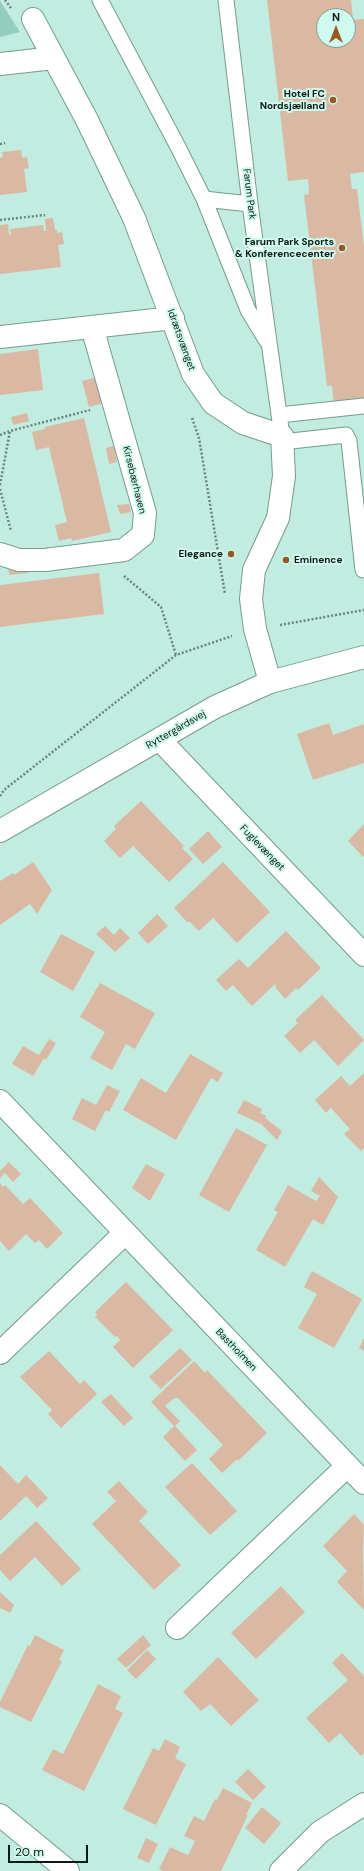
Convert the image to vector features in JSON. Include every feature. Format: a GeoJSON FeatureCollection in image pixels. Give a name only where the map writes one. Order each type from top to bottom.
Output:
{"type":"FeatureCollection","features":[{"type":"Feature","properties":{"kind":"street","name":"Idrætsvænget"},"geometry":{"type":"LineString","coordinates":[[33,19],[87,120],[134,218],[193,374],[213,402],[243,423],[281,431]]}},
{"type":"Feature","properties":{"kind":"street"},"geometry":{"type":"LineString","coordinates":[[0,64],[54,58]]}},
{"type":"Feature","properties":{"kind":"street"},"geometry":{"type":"LineString","coordinates":[[0,337],[173,318]]}},
{"type":"Feature","properties":{"kind":"street","name":"Kirsebærhaven"},"geometry":{"type":"LineString","coordinates":[[10,557],[45,560],[124,550],[143,535],[145,513],[92,327]]}},
{"type":"Feature","properties":{"kind":"street"},"geometry":{"type":"LineString","coordinates":[[270,682],[255,629],[251,599],[254,570],[278,518],[284,476],[281,431]]}},
{"type":"Feature","properties":{"kind":"street","name":"Ryttergårdsvej"},"geometry":{"type":"LineString","coordinates":[[0,831],[215,707],[270,682],[364,657]]}},
{"type":"Feature","properties":{"kind":"street","name":"Fuglevænget"},"geometry":{"type":"LineString","coordinates":[[160,740],[364,955]]}},
{"type":"Feature","properties":{"kind":"street","name":"Bastholmen"},"geometry":{"type":"LineString","coordinates":[[0,1101],[364,1484]]}},
{"type":"Feature","properties":{"kind":"street"},"geometry":{"type":"LineString","coordinates":[[0,1353],[125,1233]]}},
{"type":"Feature","properties":{"kind":"street"},"geometry":{"type":"LineString","coordinates":[[176,1628],[347,1466]]}},
{"type":"Feature","properties":{"kind":"street"},"geometry":{"type":"LineString","coordinates":[[281,1871],[320,1832],[364,1804]]}},
{"type":"Feature","properties":{"kind":"street"},"geometry":{"type":"LineString","coordinates":[[0,1815],[68,1871]]}},
{"type":"Feature","properties":{"kind":"lane"},"geometry":{"type":"LineString","coordinates":[[100,0],[204,199],[248,310],[269,344]]}},
{"type":"Feature","properties":{"kind":"lane","name":"Farum Park"},"geometry":{"type":"LineString","coordinates":[[226,0],[250,204],[281,431]]}},
{"type":"Feature","properties":{"kind":"lane"},"geometry":{"type":"LineString","coordinates":[[204,199],[250,204]]}},
{"type":"Feature","properties":{"kind":"lane"},"geometry":{"type":"LineString","coordinates":[[281,431],[364,406]]}},
{"type":"Feature","properties":{"kind":"lane"},"geometry":{"type":"LineString","coordinates":[[281,431],[346,435],[349,441],[363,570]]}},
{"type":"Feature","properties":{"kind":"path"},"geometry":{"type":"LineString","coordinates":[[0,144],[5,143]]}},
{"type":"Feature","properties":{"kind":"path"},"geometry":{"type":"LineString","coordinates":[[0,220],[44,215]]}},
{"type":"Feature","properties":{"kind":"path"},"geometry":{"type":"LineString","coordinates":[[0,435],[10,431],[114,404]]}},
{"type":"Feature","properties":{"kind":"path"},"geometry":{"type":"LineString","coordinates":[[191,416],[199,438],[226,597]]}},
{"type":"Feature","properties":{"kind":"path"},"geometry":{"type":"LineString","coordinates":[[0,485],[10,431]]}},
{"type":"Feature","properties":{"kind":"path"},"geometry":{"type":"LineString","coordinates":[[0,489],[10,557]]}},
{"type":"Feature","properties":{"kind":"path"},"geometry":{"type":"LineString","coordinates":[[98,554],[161,608],[176,655]]}},
{"type":"Feature","properties":{"kind":"path"},"geometry":{"type":"LineString","coordinates":[[255,629],[364,610]]}},
{"type":"Feature","properties":{"kind":"path"},"geometry":{"type":"LineString","coordinates":[[0,796],[4,790],[176,655],[233,636],[231,628]]}},
{"type":"Feature","properties":{"kind":"green space"},"geometry":{"type":"Polygon","coordinates":[[[0,1],[20,32],[0,37],[0,1]]]}},
{"type":"Feature","properties":{"kind":"building"},"geometry":{"type":"Polygon","coordinates":[[[267,0],[351,0],[352,8],[316,8],[316,48],[356,48],[356,20],[364,19],[364,172],[350,174],[352,189],[357,189],[364,246],[364,400],[334,404],[332,386],[327,386],[304,195],[309,194],[308,179],[288,181],[267,0]]]}},
{"type":"Feature","properties":{"kind":"building"},"geometry":{"type":"Polygon","coordinates":[[[21,150],[22,158],[27,157],[29,168],[24,169],[27,192],[0,195],[0,158],[3,157],[2,152],[21,150]]]}},
{"type":"Feature","properties":{"kind":"building"},"geometry":{"type":"Polygon","coordinates":[[[53,218],[55,230],[57,230],[57,233],[62,232],[64,244],[58,245],[61,267],[0,274],[0,225],[8,224],[9,235],[11,235],[10,229],[43,225],[44,231],[46,231],[45,219],[53,218]]]}},
{"type":"Feature","properties":{"kind":"building"},"geometry":{"type":"Polygon","coordinates":[[[38,349],[43,390],[0,395],[0,354],[38,349]]]}},
{"type":"Feature","properties":{"kind":"building"},"geometry":{"type":"Polygon","coordinates":[[[101,376],[108,402],[89,407],[82,381],[101,376]]]}},
{"type":"Feature","properties":{"kind":"building"},"geometry":{"type":"Polygon","coordinates":[[[27,413],[29,421],[13,425],[11,417],[27,413]]]}},
{"type":"Feature","properties":{"kind":"building"},"geometry":{"type":"Polygon","coordinates":[[[84,418],[111,532],[72,541],[71,538],[59,541],[55,525],[67,522],[49,447],[36,450],[32,432],[45,429],[45,427],[84,418]]]}},
{"type":"Feature","properties":{"kind":"building"},"geometry":{"type":"Polygon","coordinates":[[[114,446],[117,462],[109,464],[106,448],[114,446]]]}},
{"type":"Feature","properties":{"kind":"building"},"geometry":{"type":"Polygon","coordinates":[[[129,504],[131,512],[120,514],[117,505],[129,504]]]}},
{"type":"Feature","properties":{"kind":"building"},"geometry":{"type":"Polygon","coordinates":[[[27,563],[28,573],[9,575],[8,566],[27,563]]]}},
{"type":"Feature","properties":{"kind":"building"},"geometry":{"type":"Polygon","coordinates":[[[99,573],[104,614],[0,627],[0,585],[99,573]]]}},
{"type":"Feature","properties":{"kind":"building"},"geometry":{"type":"Polygon","coordinates":[[[329,723],[333,735],[364,724],[364,763],[313,780],[297,734],[329,723]]]}},
{"type":"Feature","properties":{"kind":"building"},"geometry":{"type":"Polygon","coordinates":[[[141,801],[184,846],[182,848],[193,859],[169,882],[133,846],[120,858],[104,841],[116,829],[114,826],[141,801]]]}},
{"type":"Feature","properties":{"kind":"building"},"geometry":{"type":"Polygon","coordinates":[[[364,824],[364,856],[363,857],[348,841],[364,824]]]}},
{"type":"Feature","properties":{"kind":"building"},"geometry":{"type":"Polygon","coordinates":[[[208,831],[222,847],[203,864],[189,849],[208,831]]]}},
{"type":"Feature","properties":{"kind":"building"},"geometry":{"type":"Polygon","coordinates":[[[33,862],[52,890],[37,914],[30,904],[0,925],[0,881],[13,873],[14,875],[33,862]]]}},
{"type":"Feature","properties":{"kind":"building"},"geometry":{"type":"Polygon","coordinates":[[[223,862],[270,912],[237,943],[213,918],[199,931],[189,921],[188,923],[174,908],[223,862]]]}},
{"type":"Feature","properties":{"kind":"building"},"geometry":{"type":"Polygon","coordinates":[[[157,914],[168,926],[148,944],[138,933],[157,914]]]}},
{"type":"Feature","properties":{"kind":"building"},"geometry":{"type":"Polygon","coordinates":[[[105,926],[114,935],[120,928],[130,938],[115,952],[96,934],[105,926]]]}},
{"type":"Feature","properties":{"kind":"building"},"geometry":{"type":"Polygon","coordinates":[[[286,931],[321,968],[298,990],[296,988],[285,999],[276,988],[275,984],[252,1006],[233,985],[226,991],[216,980],[239,959],[248,968],[286,931]]]}},
{"type":"Feature","properties":{"kind":"building"},"geometry":{"type":"Polygon","coordinates":[[[61,934],[95,952],[73,991],[40,972],[61,934]]]}},
{"type":"Feature","properties":{"kind":"building"},"geometry":{"type":"Polygon","coordinates":[[[100,983],[155,1013],[135,1049],[126,1044],[112,1070],[90,1058],[105,1032],[80,1017],[100,983]]]}},
{"type":"Feature","properties":{"kind":"building"},"geometry":{"type":"Polygon","coordinates":[[[322,995],[364,1040],[338,1066],[314,1040],[300,1053],[284,1036],[298,1023],[295,1020],[322,995]]]}},
{"type":"Feature","properties":{"kind":"building"},"geometry":{"type":"Polygon","coordinates":[[[49,1039],[56,1043],[46,1060],[44,1058],[33,1076],[12,1064],[23,1046],[39,1055],[49,1039]]]}},
{"type":"Feature","properties":{"kind":"building"},"geometry":{"type":"Polygon","coordinates":[[[190,1054],[223,1073],[218,1082],[211,1078],[176,1140],[123,1110],[141,1078],[166,1093],[190,1054]]]}},
{"type":"Feature","properties":{"kind":"building"},"geometry":{"type":"Polygon","coordinates":[[[364,1073],[364,1148],[361,1151],[344,1134],[350,1129],[331,1108],[326,1113],[315,1100],[341,1076],[350,1086],[364,1073]]]}},
{"type":"Feature","properties":{"kind":"building"},"geometry":{"type":"Polygon","coordinates":[[[107,1085],[120,1091],[109,1112],[106,1110],[95,1131],[72,1119],[82,1098],[96,1105],[107,1085]]]}},
{"type":"Feature","properties":{"kind":"building"},"geometry":{"type":"Polygon","coordinates":[[[244,1100],[262,1109],[260,1113],[266,1116],[265,1118],[282,1131],[277,1140],[261,1124],[237,1113],[244,1100]]]}},
{"type":"Feature","properties":{"kind":"building"},"geometry":{"type":"Polygon","coordinates":[[[236,1128],[267,1145],[229,1212],[199,1195],[236,1128]]]}},
{"type":"Feature","properties":{"kind":"building"},"geometry":{"type":"Polygon","coordinates":[[[9,1162],[21,1174],[13,1182],[5,1173],[0,1178],[0,1171],[9,1162]]]}},
{"type":"Feature","properties":{"kind":"building"},"geometry":{"type":"Polygon","coordinates":[[[146,1164],[165,1174],[150,1201],[132,1188],[146,1164]]]}},
{"type":"Feature","properties":{"kind":"building"},"geometry":{"type":"Polygon","coordinates":[[[319,1177],[338,1197],[323,1225],[313,1219],[285,1267],[256,1250],[278,1212],[274,1210],[288,1185],[316,1201],[320,1196],[311,1191],[319,1177]]]}},
{"type":"Feature","properties":{"kind":"building"},"geometry":{"type":"Polygon","coordinates":[[[0,1183],[3,1187],[5,1185],[23,1204],[30,1198],[63,1233],[47,1249],[39,1240],[35,1243],[26,1234],[9,1251],[0,1241],[0,1183]]]}},
{"type":"Feature","properties":{"kind":"building"},"geometry":{"type":"Polygon","coordinates":[[[312,1271],[362,1299],[334,1348],[298,1328],[317,1294],[304,1287],[312,1271]]]}},
{"type":"Feature","properties":{"kind":"building"},"geometry":{"type":"Polygon","coordinates":[[[126,1282],[173,1330],[133,1368],[113,1347],[120,1340],[95,1317],[97,1315],[95,1312],[126,1282]]]}},
{"type":"Feature","properties":{"kind":"building"},"geometry":{"type":"Polygon","coordinates":[[[364,1338],[364,1351],[359,1348],[364,1338]]]}},
{"type":"Feature","properties":{"kind":"building"},"geometry":{"type":"Polygon","coordinates":[[[180,1348],[192,1360],[161,1389],[149,1377],[180,1348]]]}},
{"type":"Feature","properties":{"kind":"building"},"geometry":{"type":"Polygon","coordinates":[[[49,1351],[80,1384],[84,1380],[97,1394],[61,1428],[48,1414],[52,1410],[20,1377],[49,1351]]]}},
{"type":"Feature","properties":{"kind":"building"},"geometry":{"type":"Polygon","coordinates":[[[194,1361],[205,1373],[207,1370],[267,1433],[238,1461],[237,1459],[222,1473],[209,1459],[223,1445],[178,1398],[173,1399],[165,1406],[180,1421],[175,1426],[197,1450],[185,1461],[163,1437],[174,1426],[151,1402],[194,1361]]]}},
{"type":"Feature","properties":{"kind":"building"},"geometry":{"type":"Polygon","coordinates":[[[111,1394],[133,1418],[124,1426],[101,1402],[111,1394]]]}},
{"type":"Feature","properties":{"kind":"building"},"geometry":{"type":"Polygon","coordinates":[[[192,1463],[237,1511],[210,1535],[165,1487],[192,1463]]]}},
{"type":"Feature","properties":{"kind":"building"},"geometry":{"type":"Polygon","coordinates":[[[0,1465],[18,1484],[26,1475],[48,1498],[37,1508],[26,1496],[0,1521],[0,1465]]]}},
{"type":"Feature","properties":{"kind":"building"},"geometry":{"type":"Polygon","coordinates":[[[119,1481],[148,1512],[139,1521],[181,1565],[154,1590],[92,1524],[116,1501],[107,1492],[119,1481]]]}},
{"type":"Feature","properties":{"kind":"building"},"geometry":{"type":"Polygon","coordinates":[[[354,1514],[364,1525],[364,1610],[337,1582],[347,1571],[323,1546],[354,1514]]]}},
{"type":"Feature","properties":{"kind":"building"},"geometry":{"type":"Polygon","coordinates":[[[36,1521],[81,1569],[62,1586],[35,1557],[10,1581],[0,1570],[0,1555],[36,1521]]]}},
{"type":"Feature","properties":{"kind":"building"},"geometry":{"type":"Polygon","coordinates":[[[281,1586],[305,1612],[256,1659],[231,1633],[281,1586]]]}},
{"type":"Feature","properties":{"kind":"building"},"geometry":{"type":"Polygon","coordinates":[[[0,1592],[14,1605],[10,1613],[0,1608],[0,1592]]]}},
{"type":"Feature","properties":{"kind":"building"},"geometry":{"type":"Polygon","coordinates":[[[35,1635],[64,1650],[59,1660],[62,1661],[31,1722],[0,1707],[0,1702],[28,1645],[30,1646],[35,1635]]]}},
{"type":"Feature","properties":{"kind":"building"},"geometry":{"type":"Polygon","coordinates":[[[143,1635],[151,1645],[126,1668],[117,1659],[143,1635]]]}},
{"type":"Feature","properties":{"kind":"building"},"geometry":{"type":"Polygon","coordinates":[[[147,1650],[156,1659],[136,1679],[127,1670],[147,1650]]]}},
{"type":"Feature","properties":{"kind":"building"},"geometry":{"type":"Polygon","coordinates":[[[342,1653],[364,1676],[364,1753],[361,1756],[340,1733],[329,1743],[306,1718],[348,1680],[332,1663],[342,1653]]]}},
{"type":"Feature","properties":{"kind":"building"},"geometry":{"type":"Polygon","coordinates":[[[218,1657],[259,1700],[231,1726],[210,1704],[201,1711],[183,1692],[218,1657]]]}},
{"type":"Feature","properties":{"kind":"building"},"geometry":{"type":"Polygon","coordinates":[[[98,1684],[121,1696],[115,1709],[123,1713],[84,1791],[42,1770],[53,1749],[63,1754],[98,1684]]]}},
{"type":"Feature","properties":{"kind":"building"},"geometry":{"type":"Polygon","coordinates":[[[165,1739],[180,1747],[175,1758],[186,1764],[156,1825],[123,1809],[153,1748],[159,1751],[165,1739]]]}},
{"type":"Feature","properties":{"kind":"building"},"geometry":{"type":"Polygon","coordinates":[[[248,1769],[266,1787],[253,1800],[235,1782],[248,1769]]]}},
{"type":"Feature","properties":{"kind":"building"},"geometry":{"type":"Polygon","coordinates":[[[223,1788],[252,1803],[246,1815],[248,1815],[221,1871],[163,1871],[159,1869],[170,1847],[188,1855],[195,1841],[184,1836],[194,1816],[204,1821],[215,1799],[217,1800],[223,1788]]]}},
{"type":"Feature","properties":{"kind":"building"},"geometry":{"type":"Polygon","coordinates":[[[262,1807],[281,1823],[264,1844],[245,1828],[262,1807]]]}},
{"type":"Feature","properties":{"kind":"building"},"geometry":{"type":"Polygon","coordinates":[[[146,1838],[158,1844],[149,1863],[137,1858],[146,1838]]]}},
{"type":"Feature","properties":{"kind":"place","name":"Hotel FC Nordsjælland"},"geometry":{"type":"Point","coordinates":[333,100]}},
{"type":"Feature","properties":{"kind":"place","name":"Farum Park Sports & Konferencecenter"},"geometry":{"type":"Point","coordinates":[342,248]}},
{"type":"Feature","properties":{"kind":"place","name":"Elegance"},"geometry":{"type":"Point","coordinates":[231,554]}},
{"type":"Feature","properties":{"kind":"place","name":"Eminence"},"geometry":{"type":"Point","coordinates":[286,560]}}]}
